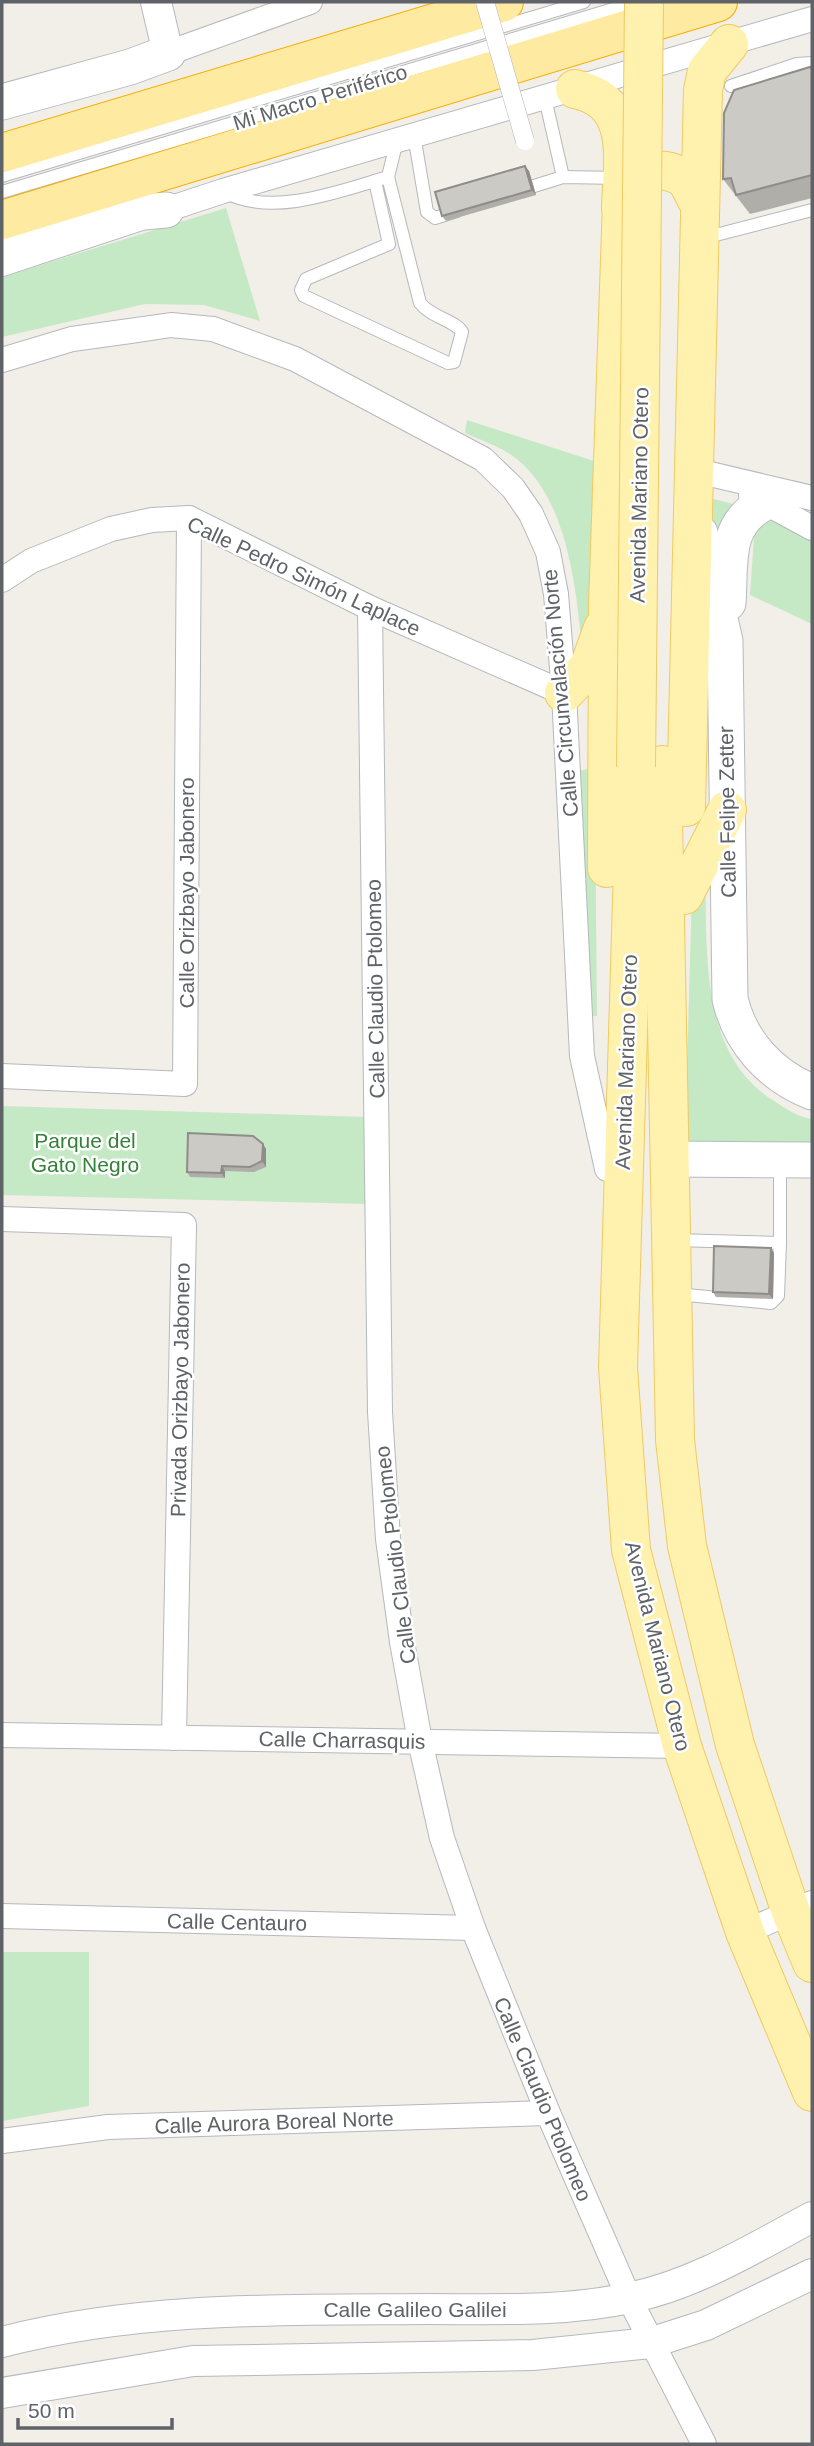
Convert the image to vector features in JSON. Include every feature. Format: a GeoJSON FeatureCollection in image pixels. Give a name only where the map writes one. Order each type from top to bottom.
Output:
{"type":"FeatureCollection","features":[{"type":"Feature","properties":{"kind":"highway"},"geometry":{"type":"LineString","coordinates":[[2,153],[504,2]]}},
{"type":"Feature","properties":{"kind":"highway"},"geometry":{"type":"LineString","coordinates":[[2,220],[718,2]]}},
{"type":"Feature","properties":{"kind":"main road","name":"Avenida Mariano Otero"},"geometry":{"type":"LineString","coordinates":[[644,2],[649,766],[669,1082],[675,1440],[687,1546],[735,1745],[802,1908],[812,1963]]}},
{"type":"Feature","properties":{"kind":"main road","name":"Avenida Mariano Otero"},"geometry":{"type":"LineString","coordinates":[[670,2],[649,766],[621,1236],[618,1367],[631,1550],[682,1746],[745,1931],[812,2092]]}},
{"type":"Feature","properties":{"kind":"main road"},"geometry":{"type":"LineString","coordinates":[[669,1082],[684,895],[701,482],[698,222],[703,90],[707,71],[729,44]]}},
{"type":"Feature","properties":{"kind":"main road"},"geometry":{"type":"LineString","coordinates":[[2,102],[130,67],[168,53]]}},
{"type":"Feature","properties":{"kind":"main road"},"geometry":{"type":"LineString","coordinates":[[2,128],[91,91],[130,67]]}},
{"type":"Feature","properties":{"kind":"main road"},"geometry":{"type":"LineString","coordinates":[[560,94],[596,96],[618,119],[623,138],[608,606],[607,1169],[621,1236]]}},
{"type":"Feature","properties":{"kind":"main road"},"geometry":{"type":"LineString","coordinates":[[622,196],[631,183],[649,171],[659,169],[686,179],[698,222]]}},
{"type":"Feature","properties":{"kind":"main road"},"geometry":{"type":"LineString","coordinates":[[2,242],[87,217],[166,210]]}},
{"type":"Feature","properties":{"kind":"main road","name":"Calle Felipe Zetter"},"geometry":{"type":"LineString","coordinates":[[701,482],[725,641],[729,975],[735,1018],[764,1060],[790,1082],[812,1092]]}},
{"type":"Feature","properties":{"kind":"main road"},"geometry":{"type":"LineString","coordinates":[[725,641],[734,531],[745,515],[764,503]]}},
{"type":"Feature","properties":{"kind":"main road"},"geometry":{"type":"LineString","coordinates":[[564,693],[589,667],[599,643],[608,606]]}},
{"type":"Feature","properties":{"kind":"main road"},"geometry":{"type":"LineString","coordinates":[[684,895],[727,810]]}},
{"type":"Feature","properties":{"kind":"main road"},"geometry":{"type":"LineString","coordinates":[[669,1159],[796,1160]]}},
{"type":"Feature","properties":{"kind":"street"},"geometry":{"type":"LineString","coordinates":[[156,2],[168,53],[310,2]]}},
{"type":"Feature","properties":{"kind":"street"},"geometry":{"type":"LineString","coordinates":[[485,2],[525,141]]}},
{"type":"Feature","properties":{"kind":"street"},"geometry":{"type":"LineString","coordinates":[[2,264],[223,191],[405,137],[729,44],[808,25]]}},
{"type":"Feature","properties":{"kind":"street","name":"Calle Circunvalación Norte"},"geometry":{"type":"LineString","coordinates":[[2,360],[72,339],[171,325],[196,325],[241,337],[295,359],[483,459],[513,488],[531,514],[548,552],[555,594],[564,693],[582,1056],[607,1169]]}},
{"type":"Feature","properties":{"kind":"street"},"geometry":{"type":"LineString","coordinates":[[701,482],[812,498]]}},
{"type":"Feature","properties":{"kind":"street"},"geometry":{"type":"LineString","coordinates":[[701,482],[764,503],[812,528]]}},
{"type":"Feature","properties":{"kind":"street","name":"Calle Pedro Simón Laplace"},"geometry":{"type":"LineString","coordinates":[[2,580],[31,561],[111,529],[152,520],[189,518],[370,608],[564,693]]}},
{"type":"Feature","properties":{"kind":"street","name":"Calle Orizbayo Jabonero"},"geometry":{"type":"LineString","coordinates":[[2,1076],[185,1084],[189,518]]}},
{"type":"Feature","properties":{"kind":"street","name":"Calle Claudio Ptolomeo"},"geometry":{"type":"LineString","coordinates":[[370,608],[380,1425],[388,1539],[420,1741],[442,1838],[473,1928],[548,2113],[629,2298],[704,2444]]}},
{"type":"Feature","properties":{"kind":"street","name":"Privada Orizbayo Jabonero"},"geometry":{"type":"LineString","coordinates":[[2,1219],[184,1225],[174,1738]]}},
{"type":"Feature","properties":{"kind":"street","name":"Calle Charrasquis"},"geometry":{"type":"LineString","coordinates":[[2,1735],[682,1746]]}},
{"type":"Feature","properties":{"kind":"street"},"geometry":{"type":"LineString","coordinates":[[745,1931],[802,1908]]}},
{"type":"Feature","properties":{"kind":"street","name":"Calle Centauro"},"geometry":{"type":"LineString","coordinates":[[2,1916],[473,1928]]}},
{"type":"Feature","properties":{"kind":"street","name":"Calle Aurora Boreal Norte"},"geometry":{"type":"LineString","coordinates":[[2,2141],[108,2127],[548,2113]]}},
{"type":"Feature","properties":{"kind":"street","name":"Calle Galileo Galilei"},"geometry":{"type":"LineString","coordinates":[[2,2342],[32,2334],[197,2311],[530,2308],[629,2298],[705,2273],[812,2217]]}},
{"type":"Feature","properties":{"kind":"street"},"geometry":{"type":"LineString","coordinates":[[2,2393],[37,2385],[193,2361],[533,2355],[650,2343],[706,2325],[812,2274]]}},
{"type":"Feature","properties":{"kind":"lane","name":"Mi Macro Periférico"},"geometry":{"type":"LineString","coordinates":[[2,176],[584,2]]}},
{"type":"Feature","properties":{"kind":"lane","name":"Mi Macro Periférico"},"geometry":{"type":"LineString","coordinates":[[2,192],[637,2]]}},
{"type":"Feature","properties":{"kind":"lane"},"geometry":{"type":"LineString","coordinates":[[731,86],[797,64],[812,63]]}},
{"type":"Feature","properties":{"kind":"lane"},"geometry":{"type":"LineString","coordinates":[[560,94],[563,177]]}},
{"type":"Feature","properties":{"kind":"lane"},"geometry":{"type":"LineString","coordinates":[[375,181],[389,244],[306,279],[301,290],[304,296],[448,363],[454,362],[462,332],[459,327],[435,317],[420,303],[388,177],[405,137]]}},
{"type":"Feature","properties":{"kind":"lane"},"geometry":{"type":"LineString","coordinates":[[405,137],[427,212],[435,218],[474,205]]}},
{"type":"Feature","properties":{"kind":"lane"},"geometry":{"type":"LineString","coordinates":[[223,191],[251,202],[279,204],[388,177]]}},
{"type":"Feature","properties":{"kind":"lane"},"geometry":{"type":"LineString","coordinates":[[499,197],[563,177],[622,196]]}},
{"type":"Feature","properties":{"kind":"lane"},"geometry":{"type":"LineString","coordinates":[[698,222],[812,210]]}},
{"type":"Feature","properties":{"kind":"lane"},"geometry":{"type":"LineString","coordinates":[[672,1293],[771,1303],[778,1296],[780,1243],[796,1160]]}},
{"type":"Feature","properties":{"kind":"lane"},"geometry":{"type":"LineString","coordinates":[[671,1240],[780,1243]]}},
{"type":"Feature","properties":{"kind":"green space"},"geometry":{"type":"Polygon","coordinates":[[[226,208],[260,321],[204,305],[145,304],[2,337],[2,277],[226,208]]]}},
{"type":"Feature","properties":{"kind":"green space"},"geometry":{"type":"Polygon","coordinates":[[[467,420],[594,461],[593,609],[582,648],[572,570],[556,516],[544,492],[529,471],[510,454],[465,433],[467,420]]]}},
{"type":"Feature","properties":{"kind":"green space"},"geometry":{"type":"Polygon","coordinates":[[[702,496],[733,504],[723,522],[716,572],[702,496]]]}},
{"type":"Feature","properties":{"kind":"green space"},"geometry":{"type":"Polygon","coordinates":[[[771,517],[812,538],[812,624],[750,595],[755,523],[771,517]]]}},
{"type":"Feature","properties":{"kind":"green space"},"geometry":{"type":"Polygon","coordinates":[[[588,769],[595,806],[597,1016],[591,1016],[578,771],[588,769]]]}},
{"type":"Feature","properties":{"kind":"green space"},"geometry":{"type":"Polygon","coordinates":[[[705,868],[708,964],[719,1027],[731,1055],[749,1080],[788,1110],[812,1119],[812,1144],[685,1142],[692,889],[705,868]]]}},
{"type":"Feature","properties":{"kind":"green space","name":"Parque del Gato Negro"},"geometry":{"type":"Polygon","coordinates":[[[2,1106],[366,1117],[368,1204],[2,1195],[2,1106]]]}},
{"type":"Feature","properties":{"kind":"green space"},"geometry":{"type":"Polygon","coordinates":[[[2,1952],[89,1952],[89,2106],[2,2121],[2,1952]]]}},
{"type":"Feature","properties":{"kind":"building"},"geometry":{"type":"Polygon","coordinates":[[[810,67],[812,175],[736,195],[731,178],[723,179],[724,113],[734,90],[810,67]]]}},
{"type":"Feature","properties":{"kind":"building"},"geometry":{"type":"Polygon","coordinates":[[[525,166],[532,190],[442,216],[435,192],[525,166]]]}},
{"type":"Feature","properties":{"kind":"building"},"geometry":{"type":"Polygon","coordinates":[[[188,1133],[253,1136],[263,1144],[262,1161],[250,1167],[222,1166],[221,1173],[187,1172],[188,1133]]]}},
{"type":"Feature","properties":{"kind":"building"},"geometry":{"type":"Polygon","coordinates":[[[714,1246],[771,1248],[769,1294],[713,1292],[714,1246]]]}}]}
